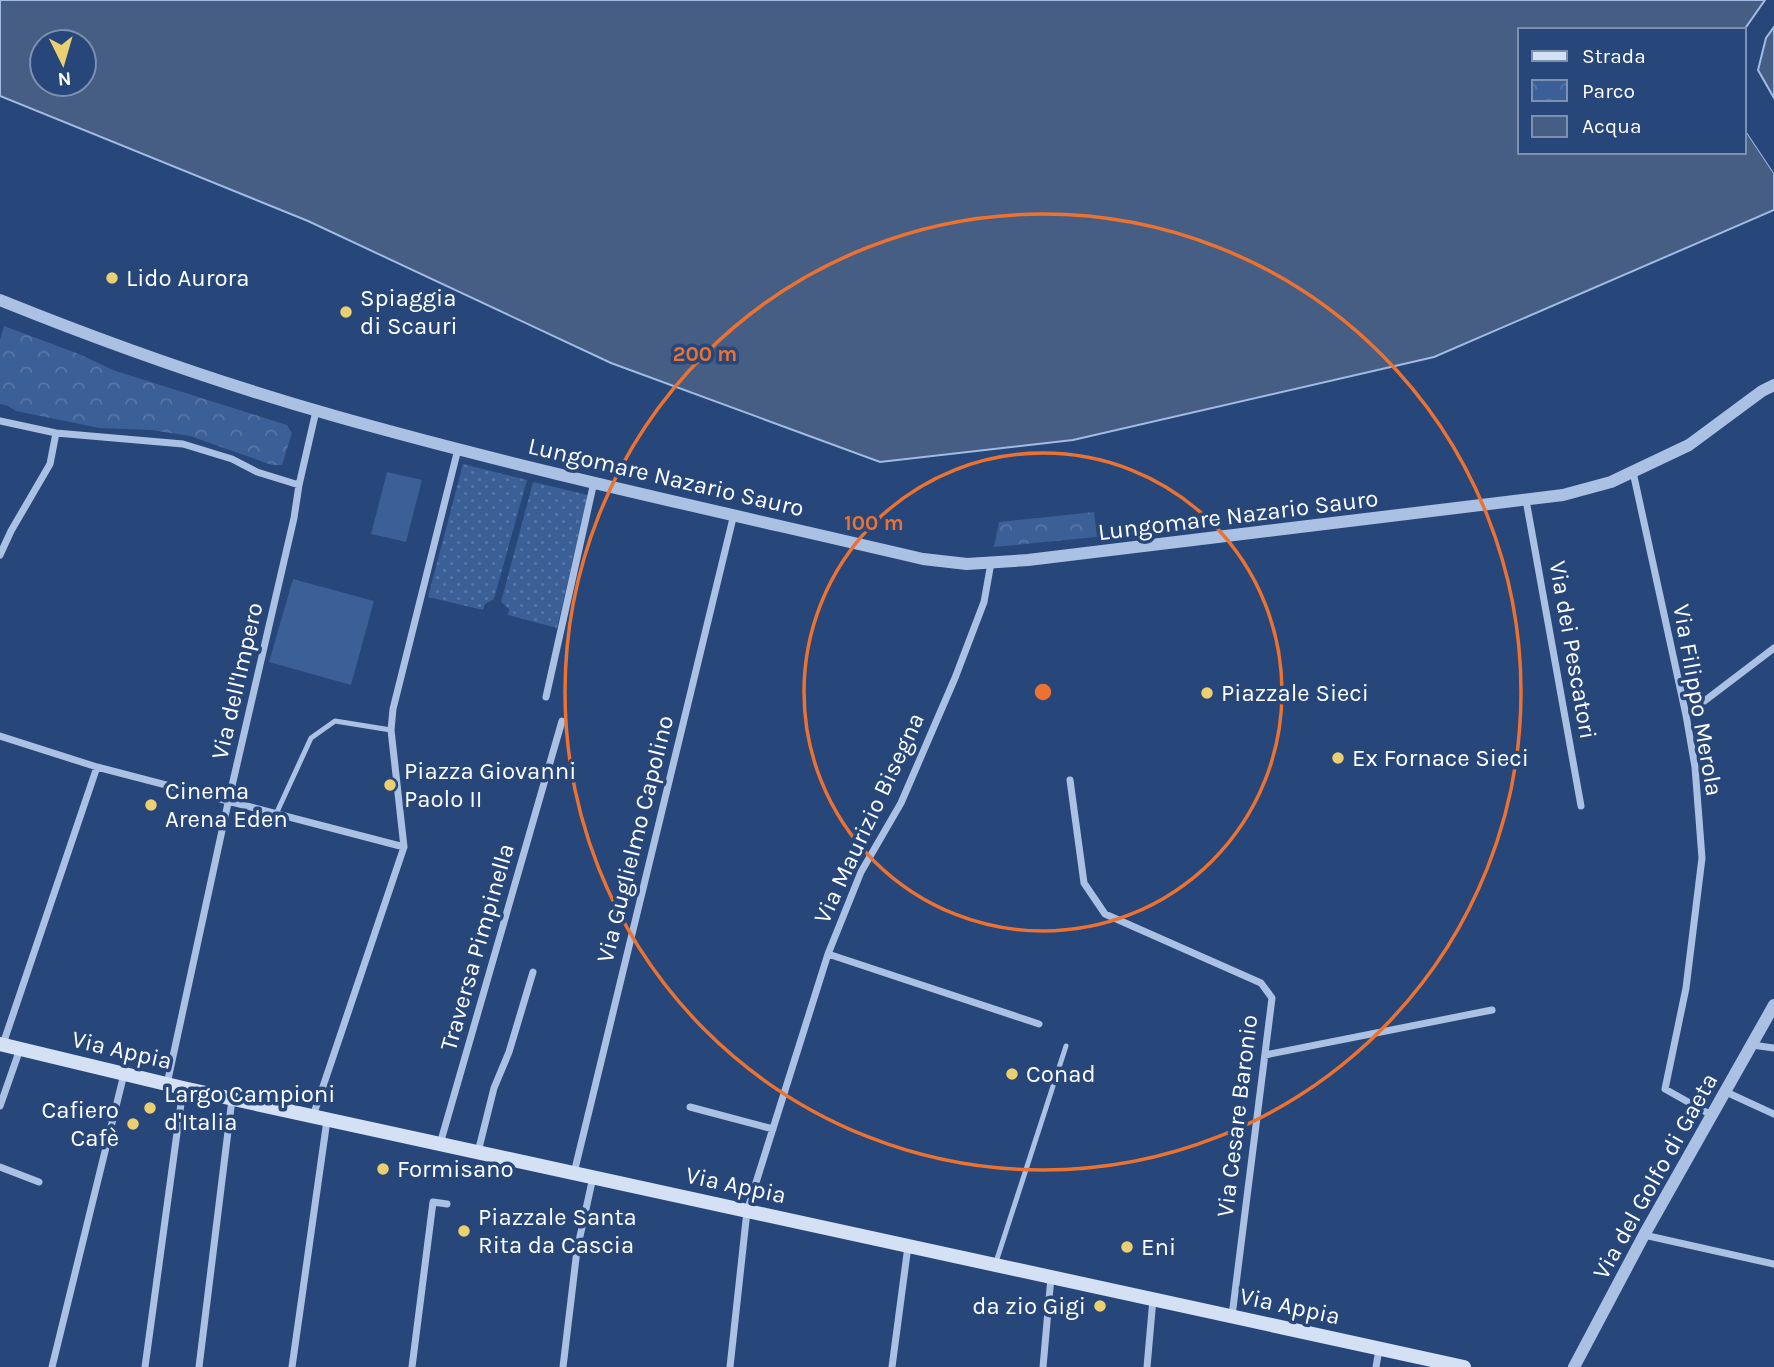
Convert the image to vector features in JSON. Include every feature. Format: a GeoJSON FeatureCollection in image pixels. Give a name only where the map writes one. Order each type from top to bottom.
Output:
{"type":"FeatureCollection","features":[{"type":"Feature","properties":{"kind":"main road","name":"Via Appia"},"geometry":{"type":"LineString","coordinates":[[1,1044],[183,1088],[1464,1367]]}},
{"type":"Feature","properties":{"kind":"street","name":"Lungomare Nazario Sauro"},"geometry":{"type":"LineString","coordinates":[[0,300],[91,337],[316,411],[594,482],[923,559],[967,564],[1133,549],[1563,495],[1611,482],[1689,445],[1774,385]]}},
{"type":"Feature","properties":{"kind":"street","name":"Via dell'Impero"},"geometry":{"type":"LineString","coordinates":[[167,1084],[316,411]]}},
{"type":"Feature","properties":{"kind":"street"},"geometry":{"type":"LineString","coordinates":[[0,421],[56,433],[183,444],[232,459],[257,472],[299,485]]}},
{"type":"Feature","properties":{"kind":"street"},"geometry":{"type":"LineString","coordinates":[[0,555],[50,464],[56,433]]}},
{"type":"Feature","properties":{"kind":"street"},"geometry":{"type":"LineString","coordinates":[[312,1116],[404,847],[391,730],[393,709],[458,449]]}},
{"type":"Feature","properties":{"kind":"street","name":"Via Filippo Merola"},"geometry":{"type":"LineString","coordinates":[[1633,472],[1686,715],[1695,767],[1702,858],[1686,988],[1665,1090],[1713,1116]]}},
{"type":"Feature","properties":{"kind":"street"},"geometry":{"type":"LineString","coordinates":[[546,697],[594,482]]}},
{"type":"Feature","properties":{"kind":"street","name":"Via dei Pescatori"},"geometry":{"type":"LineString","coordinates":[[1526,500],[1581,806]]}},
{"type":"Feature","properties":{"kind":"street","name":"Via Guglielmo Capolino"},"geometry":{"type":"LineString","coordinates":[[574,1173],[734,514]]}},
{"type":"Feature","properties":{"kind":"street","name":"Via Maurizio Bisegna"},"geometry":{"type":"LineString","coordinates":[[730,1367],[747,1211],[828,954],[861,872],[901,803],[955,678],[984,602],[991,563]]}},
{"type":"Feature","properties":{"kind":"street"},"geometry":{"type":"LineString","coordinates":[[1686,715],[1774,648]]}},
{"type":"Feature","properties":{"kind":"street","name":"Traversa Pimpinella"},"geometry":{"type":"LineString","coordinates":[[440,1144],[562,721]]}},
{"type":"Feature","properties":{"kind":"street"},"geometry":{"type":"LineString","coordinates":[[0,736],[97,767],[228,803],[277,812],[404,847]]}},
{"type":"Feature","properties":{"kind":"street"},"geometry":{"type":"LineString","coordinates":[[1,1044],[97,767]]}},
{"type":"Feature","properties":{"kind":"street","name":"Via Cesare Baronio"},"geometry":{"type":"LineString","coordinates":[[1070,780],[1084,883],[1105,914],[1261,983],[1272,998],[1232,1317]]}},
{"type":"Feature","properties":{"kind":"street"},"geometry":{"type":"LineString","coordinates":[[828,954],[1039,1024]]}},
{"type":"Feature","properties":{"kind":"street"},"geometry":{"type":"LineString","coordinates":[[478,1152],[494,1088],[509,1052],[533,972]]}},
{"type":"Feature","properties":{"kind":"street","name":"Via del Golfo di Gaeta"},"geometry":{"type":"LineString","coordinates":[[1574,1367],[1644,1235],[1774,1005]]}},
{"type":"Feature","properties":{"kind":"street"},"geometry":{"type":"LineString","coordinates":[[1265,1055],[1492,1010]]}},
{"type":"Feature","properties":{"kind":"street"},"geometry":{"type":"LineString","coordinates":[[1752,1045],[1774,1048]]}},
{"type":"Feature","properties":{"kind":"street"},"geometry":{"type":"LineString","coordinates":[[0,1106],[20,1049]]}},
{"type":"Feature","properties":{"kind":"street"},"geometry":{"type":"LineString","coordinates":[[52,1367],[124,1074]]}},
{"type":"Feature","properties":{"kind":"street"},"geometry":{"type":"LineString","coordinates":[[145,1367],[183,1088]]}},
{"type":"Feature","properties":{"kind":"street"},"geometry":{"type":"LineString","coordinates":[[1726,1092],[1774,1114]]}},
{"type":"Feature","properties":{"kind":"street"},"geometry":{"type":"LineString","coordinates":[[199,1367],[232,1098]]}},
{"type":"Feature","properties":{"kind":"street"},"geometry":{"type":"LineString","coordinates":[[690,1107],[773,1129]]}},
{"type":"Feature","properties":{"kind":"street"},"geometry":{"type":"LineString","coordinates":[[292,1367],[328,1119]]}},
{"type":"Feature","properties":{"kind":"street"},"geometry":{"type":"LineString","coordinates":[[0,1167],[39,1182]]}},
{"type":"Feature","properties":{"kind":"street"},"geometry":{"type":"LineString","coordinates":[[564,1367],[577,1250],[593,1177]]}},
{"type":"Feature","properties":{"kind":"street"},"geometry":{"type":"LineString","coordinates":[[412,1367],[433,1202],[447,1204]]}},
{"type":"Feature","properties":{"kind":"street"},"geometry":{"type":"LineString","coordinates":[[1644,1235],[1774,1264]]}},
{"type":"Feature","properties":{"kind":"street"},"geometry":{"type":"LineString","coordinates":[[892,1367],[908,1246]]}},
{"type":"Feature","properties":{"kind":"street"},"geometry":{"type":"LineString","coordinates":[[1043,1367],[1051,1277]]}},
{"type":"Feature","properties":{"kind":"street"},"geometry":{"type":"LineString","coordinates":[[1146,1367],[1153,1299]]}},
{"type":"Feature","properties":{"kind":"street"},"geometry":{"type":"LineString","coordinates":[[1376,1367],[1380,1349]]}},
{"type":"Feature","properties":{"kind":"lane"},"geometry":{"type":"LineString","coordinates":[[277,812],[311,738],[335,721],[391,730]]}},
{"type":"Feature","properties":{"kind":"lane"},"geometry":{"type":"LineString","coordinates":[[995,1265],[1066,1046]]}},
{"type":"Feature","properties":{"kind":"green space"},"geometry":{"type":"Polygon","coordinates":[[[4,326],[79,354],[113,370],[287,425],[292,433],[282,465],[272,465],[190,436],[151,430],[99,428],[16,411],[0,404],[0,340],[4,326]]]}},
{"type":"Feature","properties":{"kind":"green space"},"geometry":{"type":"Polygon","coordinates":[[[463,464],[527,480],[494,599],[485,604],[483,610],[428,597],[463,464]]]}},
{"type":"Feature","properties":{"kind":"green space"},"geometry":{"type":"Polygon","coordinates":[[[387,472],[422,480],[406,542],[371,534],[387,472]]]}},
{"type":"Feature","properties":{"kind":"green space"},"geometry":{"type":"Polygon","coordinates":[[[533,482],[588,495],[557,628],[508,615],[509,609],[501,602],[533,482]]]}},
{"type":"Feature","properties":{"kind":"green space"},"geometry":{"type":"Polygon","coordinates":[[[1094,512],[1097,537],[994,547],[999,522],[1094,512]]]}},
{"type":"Feature","properties":{"kind":"green space"},"geometry":{"type":"Polygon","coordinates":[[[293,579],[374,601],[351,685],[269,662],[293,579]]]}},
{"type":"Feature","properties":{"kind":"water"},"geometry":{"type":"Polygon","coordinates":[[[0,0],[1765,0],[1745,28],[1518,28],[1518,154],[1746,154],[1746,131],[1774,173],[1774,210],[1434,357],[1073,440],[880,462],[611,363],[308,221],[0,96],[0,0]]]}},
{"type":"Feature","properties":{"kind":"water"},"geometry":{"type":"Polygon","coordinates":[[[1774,27],[1774,98],[1758,70],[1766,38],[1774,27]]]}},
{"type":"Feature","properties":{"kind":"pier"},"geometry":{"type":"Polygon","coordinates":[[[1746,128],[1774,167],[1774,173],[1746,131],[1746,128]]]}},
{"type":"Feature","properties":{"kind":"place","name":"Lido Aurora"},"geometry":{"type":"Point","coordinates":[112,278]}},
{"type":"Feature","properties":{"kind":"place","name":"Spiaggia di Scauri"},"geometry":{"type":"Point","coordinates":[346,312]}},
{"type":"Feature","properties":{"kind":"place","name":"Piazzale Sieci"},"geometry":{"type":"Point","coordinates":[1207,693]}},
{"type":"Feature","properties":{"kind":"place","name":"Ex Fornace Sieci"},"geometry":{"type":"Point","coordinates":[1338,758]}},
{"type":"Feature","properties":{"kind":"place","name":"Piazza Giovanni Paolo II"},"geometry":{"type":"Point","coordinates":[390,785]}},
{"type":"Feature","properties":{"kind":"place","name":"Cinema Arena Eden"},"geometry":{"type":"Point","coordinates":[151,805]}},
{"type":"Feature","properties":{"kind":"place","name":"Conad"},"geometry":{"type":"Point","coordinates":[1012,1074]}},
{"type":"Feature","properties":{"kind":"place","name":"Largo Campioni d'Italia"},"geometry":{"type":"Point","coordinates":[150,1108]}},
{"type":"Feature","properties":{"kind":"place","name":"Cafiero Cafè"},"geometry":{"type":"Point","coordinates":[133,1124]}},
{"type":"Feature","properties":{"kind":"place","name":"Formisano"},"geometry":{"type":"Point","coordinates":[383,1169]}},
{"type":"Feature","properties":{"kind":"place","name":"Piazzale Santa Rita da Cascia"},"geometry":{"type":"Point","coordinates":[464,1231]}},
{"type":"Feature","properties":{"kind":"place","name":"Eni"},"geometry":{"type":"Point","coordinates":[1127,1247]}},
{"type":"Feature","properties":{"kind":"place","name":"da zio Gigi"},"geometry":{"type":"Point","coordinates":[1100,1306]}}]}
